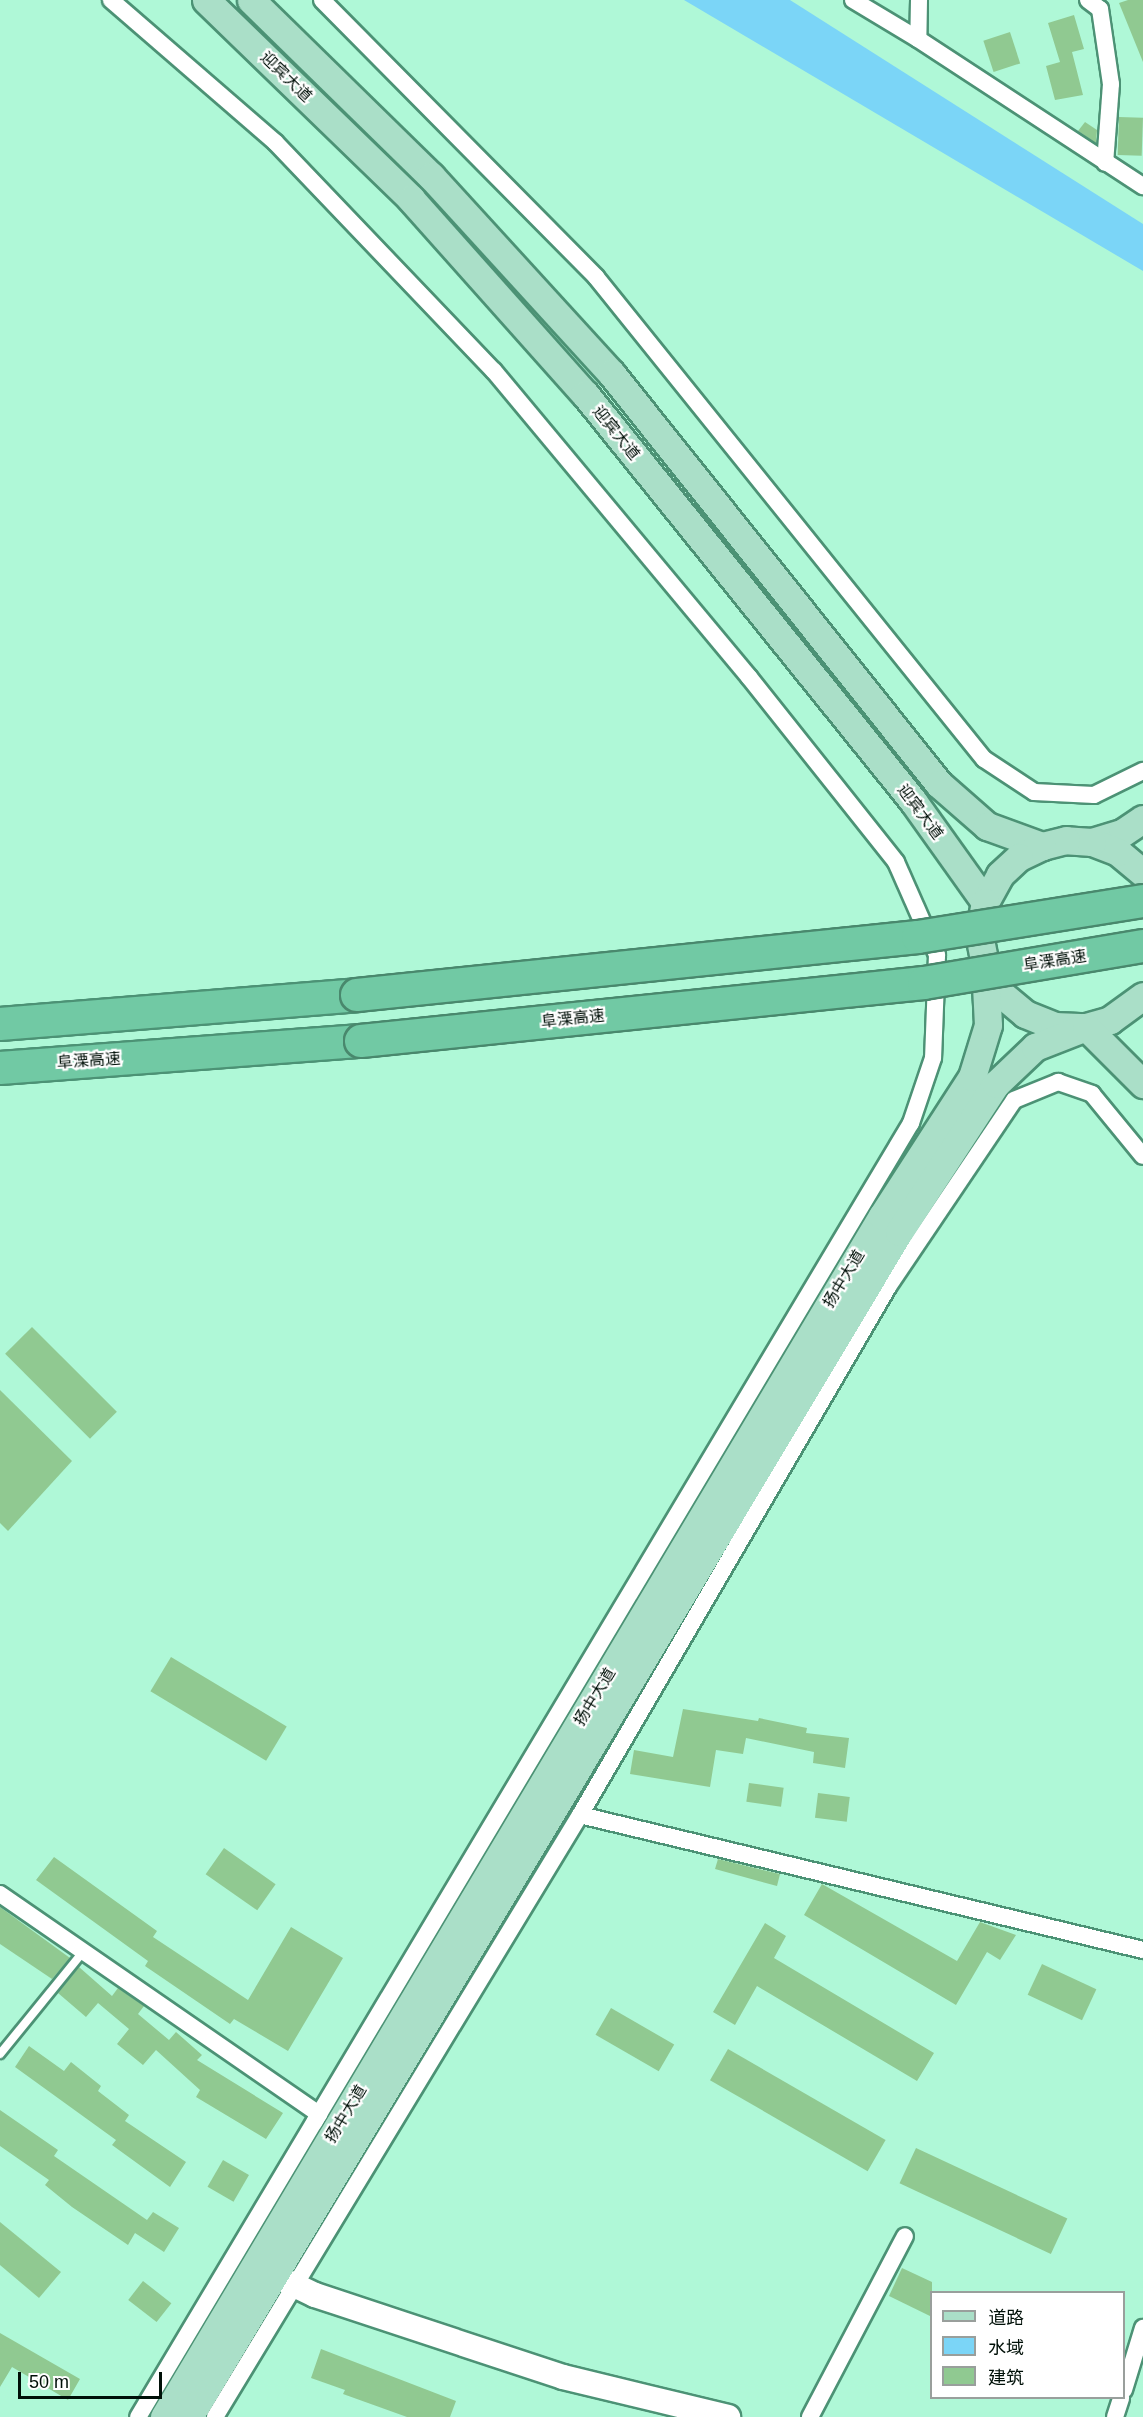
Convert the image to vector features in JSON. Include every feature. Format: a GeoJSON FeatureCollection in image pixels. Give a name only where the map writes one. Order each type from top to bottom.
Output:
{"type":"FeatureCollection","features":[{"type":"Feature","properties":{"kind":"highway"},"geometry":{"type":"LineString","coordinates":[[0,1024],[357,995],[918,937],[1143,901]]}},
{"type":"Feature","properties":{"kind":"highway","name":"阜溧高速"},"geometry":{"type":"LineString","coordinates":[[0,1068],[361,1041],[924,983],[1143,946]]}},
{"type":"Feature","properties":{"kind":"main road","name":"迎宾大道"},"geometry":{"type":"LineString","coordinates":[[206,0],[411,199],[585,394],[913,801],[985,902]]}},
{"type":"Feature","properties":{"kind":"main road","name":"迎宾大道"},"geometry":{"type":"LineString","coordinates":[[250,0],[431,176],[611,373],[939,784],[987,826],[1042,846]]}},
{"type":"Feature","properties":{"kind":"main road"},"geometry":{"type":"LineString","coordinates":[[1092,842],[1122,833],[1143,819]]}},
{"type":"Feature","properties":{"kind":"main road"},"geometry":{"type":"LineString","coordinates":[[1143,873],[1118,852],[1092,842],[1066,840],[1042,846],[1019,857],[1000,874],[985,902],[979,934],[985,965],[1000,993],[1025,1014],[1054,1026],[1086,1027],[1143,1084]]}},
{"type":"Feature","properties":{"kind":"main road","name":"扬中大道"},"geometry":{"type":"LineString","coordinates":[[164,2417],[273,2276],[325,2150],[882,1216],[972,1077],[988,1025],[985,965]]}},
{"type":"Feature","properties":{"kind":"main road","name":"扬中大道"},"geometry":{"type":"LineString","coordinates":[[189,2417],[912,1212],[996,1084],[1035,1047],[1110,1020],[1143,996]]}},
{"type":"Feature","properties":{"kind":"street"},"geometry":{"type":"LineString","coordinates":[[111,0],[275,142],[494,371],[749,677],[896,862],[937,955],[933,1058],[911,1123],[138,2417]]}},
{"type":"Feature","properties":{"kind":"street"},"geometry":{"type":"LineString","coordinates":[[322,0],[596,277],[984,759],[1034,792],[1094,795],[1143,771]]}},
{"type":"Feature","properties":{"kind":"street"},"geometry":{"type":"LineString","coordinates":[[853,0],[918,39],[1143,186]]}},
{"type":"Feature","properties":{"kind":"street"},"geometry":{"type":"LineString","coordinates":[[918,39],[919,0]]}},
{"type":"Feature","properties":{"kind":"street"},"geometry":{"type":"LineString","coordinates":[[1088,0],[1100,9],[1112,84],[1105,163]]}},
{"type":"Feature","properties":{"kind":"street"},"geometry":{"type":"LineString","coordinates":[[215,2417],[273,2276],[579,1815],[888,1287],[1014,1100],[1058,1082],[1092,1094],[1143,1156]]}},
{"type":"Feature","properties":{"kind":"street"},"geometry":{"type":"LineString","coordinates":[[579,1815],[1143,1950]]}},
{"type":"Feature","properties":{"kind":"street"},"geometry":{"type":"LineString","coordinates":[[0,1894],[319,2114]]}},
{"type":"Feature","properties":{"kind":"street"},"geometry":{"type":"LineString","coordinates":[[319,2114],[307,2137],[325,2150]]}},
{"type":"Feature","properties":{"kind":"street"},"geometry":{"type":"LineString","coordinates":[[810,2417],[905,2236]]}},
{"type":"Feature","properties":{"kind":"street"},"geometry":{"type":"LineString","coordinates":[[273,2276],[563,2377],[728,2417]]}},
{"type":"Feature","properties":{"kind":"street"},"geometry":{"type":"LineString","coordinates":[[1125,2387],[1143,2328]]}},
{"type":"Feature","properties":{"kind":"street"},"geometry":{"type":"LineString","coordinates":[[1115,2417],[1120,2399]]}},
{"type":"Feature","properties":{"kind":"lane"},"geometry":{"type":"LineString","coordinates":[[0,2054],[83,1952]]}},
{"type":"Feature","properties":{"kind":"water"},"geometry":{"type":"Polygon","coordinates":[[[684,0],[790,0],[1143,224],[1143,271],[684,0]]]}},
{"type":"Feature","properties":{"kind":"building"},"geometry":{"type":"Polygon","coordinates":[[[1128,0],[1143,0],[1143,62],[1119,3],[1128,0]]]}},
{"type":"Feature","properties":{"kind":"building"},"geometry":{"type":"Polygon","coordinates":[[[1074,15],[1084,49],[1072,52],[1083,95],[1055,100],[1046,66],[1060,62],[1048,23],[1074,15]]]}},
{"type":"Feature","properties":{"kind":"building"},"geometry":{"type":"Polygon","coordinates":[[[1010,32],[1020,63],[994,72],[983,41],[1010,32]]]}},
{"type":"Feature","properties":{"kind":"building"},"geometry":{"type":"Polygon","coordinates":[[[1119,117],[1143,118],[1142,156],[1118,155],[1119,117]]]}},
{"type":"Feature","properties":{"kind":"building"},"geometry":{"type":"Polygon","coordinates":[[[1085,122],[1097,130],[1096,143],[1078,131],[1085,122]]]}},
{"type":"Feature","properties":{"kind":"building"},"geometry":{"type":"Polygon","coordinates":[[[32,1327],[117,1412],[90,1439],[5,1354],[32,1327]]]}},
{"type":"Feature","properties":{"kind":"building"},"geometry":{"type":"Polygon","coordinates":[[[0,1390],[72,1461],[8,1531],[0,1523],[0,1390]]]}},
{"type":"Feature","properties":{"kind":"building"},"geometry":{"type":"Polygon","coordinates":[[[171,1657],[287,1727],[266,1761],[150,1691],[171,1657]]]}},
{"type":"Feature","properties":{"kind":"building"},"geometry":{"type":"Polygon","coordinates":[[[683,1709],[758,1721],[759,1718],[807,1728],[806,1733],[849,1738],[845,1768],[813,1763],[814,1752],[746,1738],[743,1754],[716,1750],[710,1787],[630,1774],[634,1750],[673,1757],[683,1709]]]}},
{"type":"Feature","properties":{"kind":"building"},"geometry":{"type":"Polygon","coordinates":[[[749,1783],[784,1788],[781,1807],[746,1802],[749,1783]]]}},
{"type":"Feature","properties":{"kind":"building"},"geometry":{"type":"Polygon","coordinates":[[[818,1793],[850,1797],[847,1822],[815,1818],[818,1793]]]}},
{"type":"Feature","properties":{"kind":"building"},"geometry":{"type":"Polygon","coordinates":[[[224,1848],[276,1884],[257,1910],[206,1874],[224,1848]]]}},
{"type":"Feature","properties":{"kind":"building"},"geometry":{"type":"Polygon","coordinates":[[[54,1857],[157,1931],[153,1937],[248,2000],[291,1927],[343,1958],[288,2051],[234,2019],[230,2024],[145,1966],[148,1961],[36,1880],[54,1857]]]}},
{"type":"Feature","properties":{"kind":"building"},"geometry":{"type":"Polygon","coordinates":[[[718,1859],[780,1874],[777,1886],[715,1869],[718,1859]]]}},
{"type":"Feature","properties":{"kind":"building"},"geometry":{"type":"Polygon","coordinates":[[[822,1884],[957,1961],[980,1922],[1016,1935],[1000,1960],[987,1952],[956,2005],[804,1915],[822,1884]]]}},
{"type":"Feature","properties":{"kind":"building"},"geometry":{"type":"Polygon","coordinates":[[[0,1907],[70,1958],[52,1979],[0,1944],[0,1907]]]}},
{"type":"Feature","properties":{"kind":"building"},"geometry":{"type":"Polygon","coordinates":[[[765,1923],[786,1936],[774,1958],[934,2053],[917,2081],[757,1986],[735,2025],[713,2012],[765,1923]]]}},
{"type":"Feature","properties":{"kind":"building"},"geometry":{"type":"Polygon","coordinates":[[[1042,1964],[1096,1989],[1082,2020],[1028,1995],[1042,1964]]]}},
{"type":"Feature","properties":{"kind":"building"},"geometry":{"type":"Polygon","coordinates":[[[79,1967],[112,1996],[118,1988],[144,2006],[138,2014],[169,2040],[176,2032],[202,2055],[197,2060],[283,2113],[266,2139],[196,2097],[200,2090],[156,2050],[143,2065],[117,2044],[129,2029],[98,2003],[86,2017],[58,1993],[79,1967]]]}},
{"type":"Feature","properties":{"kind":"building"},"geometry":{"type":"Polygon","coordinates":[[[611,2008],[674,2044],[659,2071],[596,2035],[611,2008]]]}},
{"type":"Feature","properties":{"kind":"building"},"geometry":{"type":"Polygon","coordinates":[[[29,2046],[64,2071],[71,2062],[101,2086],[98,2091],[129,2115],[125,2121],[186,2162],[170,2187],[112,2145],[116,2140],[15,2067],[29,2046]]]}},
{"type":"Feature","properties":{"kind":"building"},"geometry":{"type":"Polygon","coordinates":[[[728,2049],[886,2140],[868,2171],[710,2080],[728,2049]]]}},
{"type":"Feature","properties":{"kind":"building"},"geometry":{"type":"Polygon","coordinates":[[[0,2110],[58,2150],[54,2156],[147,2220],[153,2212],[179,2228],[164,2252],[135,2233],[128,2245],[72,2207],[45,2185],[49,2180],[0,2146],[0,2110]]]}},
{"type":"Feature","properties":{"kind":"building"},"geometry":{"type":"Polygon","coordinates":[[[916,2148],[1067,2219],[1051,2254],[900,2183],[916,2148]]]}},
{"type":"Feature","properties":{"kind":"building"},"geometry":{"type":"Polygon","coordinates":[[[223,2160],[249,2175],[233,2202],[208,2187],[223,2160]]]}},
{"type":"Feature","properties":{"kind":"building"},"geometry":{"type":"Polygon","coordinates":[[[0,2222],[61,2272],[39,2298],[0,2265],[0,2222]]]}},
{"type":"Feature","properties":{"kind":"building"},"geometry":{"type":"Polygon","coordinates":[[[902,2268],[932,2282],[930,2316],[889,2296],[902,2268]]]}},
{"type":"Feature","properties":{"kind":"building"},"geometry":{"type":"Polygon","coordinates":[[[143,2281],[171,2303],[157,2322],[128,2300],[143,2281]]]}},
{"type":"Feature","properties":{"kind":"building"},"geometry":{"type":"Polygon","coordinates":[[[0,2333],[80,2379],[68,2400],[12,2367],[0,2387],[0,2333]]]}},
{"type":"Feature","properties":{"kind":"building"},"geometry":{"type":"Polygon","coordinates":[[[321,2349],[456,2401],[450,2417],[407,2417],[343,2394],[345,2390],[311,2378],[321,2349]]]}}]}
